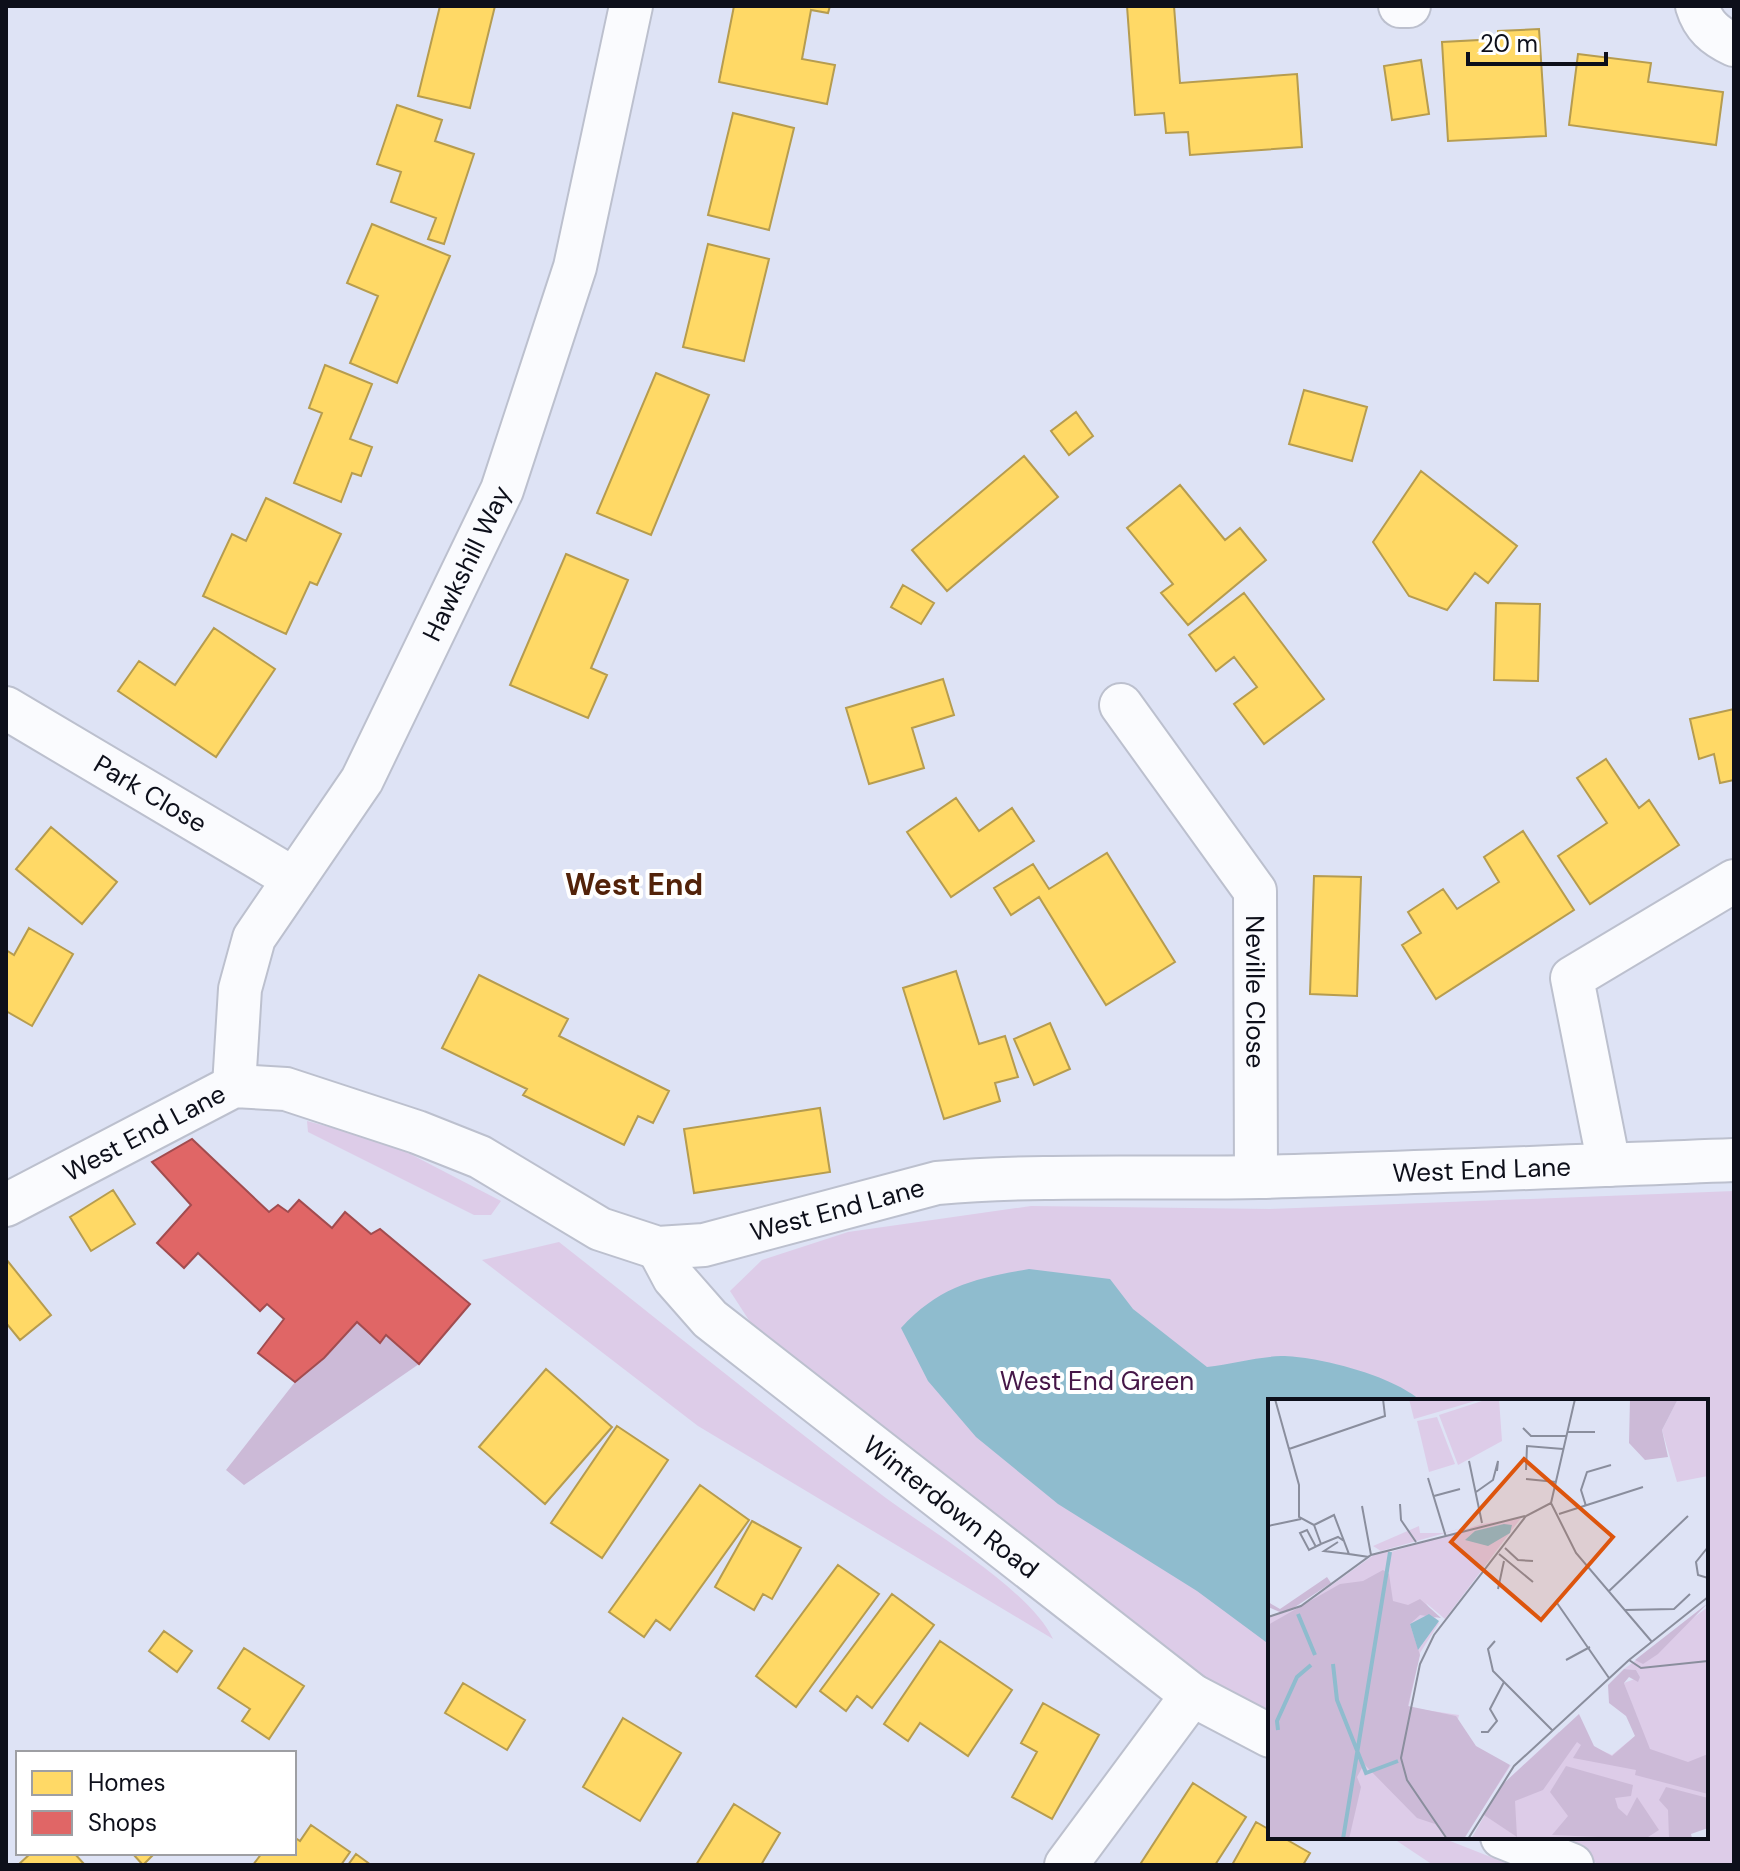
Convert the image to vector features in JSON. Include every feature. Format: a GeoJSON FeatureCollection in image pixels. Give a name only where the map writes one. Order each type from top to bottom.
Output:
{"type":"FeatureCollection","features":[{"type":"Feature","properties":{"kind":"street","name":"Hawkshill Way"},"geometry":{"type":"LineString","coordinates":[[234,1086],[240,989],[254,938],[362,780],[502,490],[575,267],[631,6]]}},
{"type":"Feature","properties":{"kind":"street"},"geometry":{"type":"LineString","coordinates":[[1400,6],[1409,6]]}},
{"type":"Feature","properties":{"kind":"street"},"geometry":{"type":"LineString","coordinates":[[1697,6],[1705,25],[1720,39],[1734,45]]}},
{"type":"Feature","properties":{"kind":"street","name":"Neville Close"},"geometry":{"type":"LineString","coordinates":[[1121,705],[1255,891],[1256,1177]]}},
{"type":"Feature","properties":{"kind":"street","name":"Park Close"},"geometry":{"type":"LineString","coordinates":[[6,708],[294,879]]}},
{"type":"Feature","properties":{"kind":"street"},"geometry":{"type":"LineString","coordinates":[[1609,1165],[1572,978],[1734,881]]}},
{"type":"Feature","properties":{"kind":"street","name":"West End Lane"},"geometry":{"type":"LineString","coordinates":[[6,1205],[154,1125],[234,1086],[286,1089],[417,1132],[480,1157],[600,1229],[658,1248],[704,1245],[937,1183],[1062,1176],[1256,1177],[1734,1160]]}},
{"type":"Feature","properties":{"kind":"street","name":"Winterdown Road"},"geometry":{"type":"LineString","coordinates":[[658,1248],[674,1278],[710,1319],[1192,1695],[1268,1735]]}},
{"type":"Feature","properties":{"kind":"street"},"geometry":{"type":"LineString","coordinates":[[1066,1865],[1192,1695]]}},
{"type":"Feature","properties":{"kind":"street"},"geometry":{"type":"LineString","coordinates":[[1507,1839],[1572,1865]]}},
{"type":"Feature","properties":{"kind":"green space"},"geometry":{"type":"Polygon","coordinates":[[[307,1121],[389,1143],[501,1201],[491,1215],[474,1215],[308,1132],[307,1121]]]}},
{"type":"Feature","properties":{"kind":"green space","name":"West End Green"},"geometry":{"type":"Polygon","coordinates":[[[1734,1191],[1734,1865],[1600,1865],[1551,1839],[1708,1839],[1708,1399],[1268,1399],[1268,1717],[1203,1690],[754,1328],[730,1291],[762,1260],[848,1232],[1031,1206],[1270,1209],[1734,1191]]]}},
{"type":"Feature","properties":{"kind":"green space"},"geometry":{"type":"Polygon","coordinates":[[[559,1242],[898,1507],[1000,1580],[1041,1620],[1053,1639],[698,1426],[482,1260],[559,1242]]]}},
{"type":"Feature","properties":{"kind":"green space"},"geometry":{"type":"Polygon","coordinates":[[[1394,1839],[1445,1839],[1511,1865],[1433,1865],[1394,1839]]]}},
{"type":"Feature","properties":{"kind":"shaded area"},"geometry":{"type":"Polygon","coordinates":[[[357,1322],[380,1343],[386,1335],[419,1364],[244,1485],[226,1470],[295,1382],[324,1358],[357,1322]]]}},
{"type":"Feature","properties":{"kind":"water"},"geometry":{"type":"Polygon","coordinates":[[[1029,1269],[1110,1279],[1133,1309],[1207,1367],[1281,1356],[1297,1357],[1355,1369],[1393,1383],[1418,1399],[1268,1399],[1268,1644],[1197,1591],[1058,1504],[976,1437],[928,1381],[901,1328],[944,1293],[992,1276],[1029,1269]]]}},
{"type":"Feature","properties":{"kind":"building: Homes"},"geometry":{"type":"Polygon","coordinates":[[[440,6],[495,6],[470,108],[418,96],[440,6]]]}},
{"type":"Feature","properties":{"kind":"building: Homes"},"geometry":{"type":"Polygon","coordinates":[[[734,6],[830,6],[828,13],[811,10],[802,59],[835,65],[827,104],[719,82],[734,6]]]}},
{"type":"Feature","properties":{"kind":"building: Homes"},"geometry":{"type":"Polygon","coordinates":[[[1127,6],[1174,6],[1180,83],[1297,74],[1302,147],[1190,155],[1188,132],[1166,133],[1164,113],[1135,115],[1127,6]]]}},
{"type":"Feature","properties":{"kind":"building: Homes"},"geometry":{"type":"Polygon","coordinates":[[[1539,29],[1546,136],[1448,141],[1442,42],[1498,39],[1498,31],[1539,29]]]}},
{"type":"Feature","properties":{"kind":"building: Homes"},"geometry":{"type":"Polygon","coordinates":[[[1578,54],[1651,63],[1648,82],[1723,92],[1716,145],[1569,125],[1578,54]]]}},
{"type":"Feature","properties":{"kind":"building: Homes"},"geometry":{"type":"Polygon","coordinates":[[[1421,60],[1429,114],[1392,120],[1384,66],[1421,60]]]}},
{"type":"Feature","properties":{"kind":"building: Homes"},"geometry":{"type":"Polygon","coordinates":[[[397,105],[442,120],[435,141],[474,154],[444,244],[428,239],[436,218],[391,202],[401,172],[377,164],[397,105]]]}},
{"type":"Feature","properties":{"kind":"building: Homes"},"geometry":{"type":"Polygon","coordinates":[[[733,113],[794,128],[769,230],[708,215],[733,113]]]}},
{"type":"Feature","properties":{"kind":"building: Homes"},"geometry":{"type":"Polygon","coordinates":[[[372,224],[450,256],[397,383],[350,363],[378,296],[347,283],[372,224]]]}},
{"type":"Feature","properties":{"kind":"building: Homes"},"geometry":{"type":"Polygon","coordinates":[[[708,244],[769,259],[744,361],[683,347],[708,244]]]}},
{"type":"Feature","properties":{"kind":"building: Homes"},"geometry":{"type":"Polygon","coordinates":[[[325,365],[372,384],[350,439],[372,447],[361,476],[352,473],[341,502],[294,483],[322,413],[309,408],[325,365]]]}},
{"type":"Feature","properties":{"kind":"building: Homes"},"geometry":{"type":"Polygon","coordinates":[[[656,373],[709,395],[651,535],[597,513],[656,373]]]}},
{"type":"Feature","properties":{"kind":"building: Homes"},"geometry":{"type":"Polygon","coordinates":[[[1304,390],[1367,407],[1352,461],[1289,444],[1304,390]]]}},
{"type":"Feature","properties":{"kind":"building: Homes"},"geometry":{"type":"Polygon","coordinates":[[[1076,412],[1093,436],[1069,455],[1051,431],[1076,412]]]}},
{"type":"Feature","properties":{"kind":"building: Homes"},"geometry":{"type":"Polygon","coordinates":[[[1024,456],[1058,497],[947,591],[912,550],[1024,456]]]}},
{"type":"Feature","properties":{"kind":"building: Homes"},"geometry":{"type":"Polygon","coordinates":[[[1421,471],[1517,546],[1488,583],[1475,573],[1447,610],[1409,596],[1373,542],[1421,471]]]}},
{"type":"Feature","properties":{"kind":"building: Homes"},"geometry":{"type":"Polygon","coordinates":[[[1180,485],[1225,540],[1240,528],[1266,560],[1188,625],[1161,593],[1173,584],[1127,528],[1180,485]]]}},
{"type":"Feature","properties":{"kind":"building: Homes"},"geometry":{"type":"Polygon","coordinates":[[[266,498],[341,534],[317,585],[310,582],[286,634],[203,596],[232,534],[246,541],[266,498]]]}},
{"type":"Feature","properties":{"kind":"building: Homes"},"geometry":{"type":"Polygon","coordinates":[[[566,554],[628,580],[591,668],[607,675],[588,718],[510,685],[566,554]]]}},
{"type":"Feature","properties":{"kind":"building: Homes"},"geometry":{"type":"Polygon","coordinates":[[[903,585],[934,603],[921,624],[891,607],[903,585]]]}},
{"type":"Feature","properties":{"kind":"building: Homes"},"geometry":{"type":"Polygon","coordinates":[[[1244,593],[1324,699],[1264,744],[1234,704],[1257,687],[1234,657],[1216,671],[1189,635],[1244,593]]]}},
{"type":"Feature","properties":{"kind":"building: Homes"},"geometry":{"type":"Polygon","coordinates":[[[1496,603],[1540,604],[1538,681],[1494,680],[1496,603]]]}},
{"type":"Feature","properties":{"kind":"building: Homes"},"geometry":{"type":"Polygon","coordinates":[[[214,628],[275,669],[216,757],[118,691],[139,661],[175,685],[214,628]]]}},
{"type":"Feature","properties":{"kind":"building: Homes"},"geometry":{"type":"Polygon","coordinates":[[[943,679],[954,715],[912,728],[924,768],[869,784],[846,708],[943,679]]]}},
{"type":"Feature","properties":{"kind":"building: Homes"},"geometry":{"type":"Polygon","coordinates":[[[1734,709],[1734,780],[1720,783],[1714,754],[1699,759],[1690,719],[1734,709]]]}},
{"type":"Feature","properties":{"kind":"building: Homes"},"geometry":{"type":"Polygon","coordinates":[[[1606,759],[1639,808],[1649,800],[1679,845],[1590,904],[1558,856],[1607,823],[1577,778],[1606,759]]]}},
{"type":"Feature","properties":{"kind":"building: Homes"},"geometry":{"type":"Polygon","coordinates":[[[956,798],[979,831],[1012,808],[1034,841],[951,897],[907,832],[956,798]]]}},
{"type":"Feature","properties":{"kind":"building: Homes"},"geometry":{"type":"Polygon","coordinates":[[[51,827],[117,882],[82,924],[16,869],[51,827]]]}},
{"type":"Feature","properties":{"kind":"building: Homes"},"geometry":{"type":"Polygon","coordinates":[[[1523,831],[1574,910],[1436,999],[1402,945],[1421,933],[1408,912],[1443,889],[1457,909],[1499,882],[1484,857],[1523,831]]]}},
{"type":"Feature","properties":{"kind":"building: Homes"},"geometry":{"type":"Polygon","coordinates":[[[1107,853],[1175,962],[1106,1005],[1039,897],[1011,915],[994,888],[1033,864],[1049,889],[1107,853]]]}},
{"type":"Feature","properties":{"kind":"building: Homes"},"geometry":{"type":"Polygon","coordinates":[[[1314,876],[1361,877],[1357,996],[1310,994],[1314,876]]]}},
{"type":"Feature","properties":{"kind":"building: Homes"},"geometry":{"type":"Polygon","coordinates":[[[29,928],[73,954],[32,1026],[6,1011],[6,950],[14,955],[29,928]]]}},
{"type":"Feature","properties":{"kind":"building: Homes"},"geometry":{"type":"Polygon","coordinates":[[[956,971],[979,1044],[1005,1036],[1018,1077],[995,1083],[1000,1101],[944,1119],[903,988],[956,971]]]}},
{"type":"Feature","properties":{"kind":"building: Homes"},"geometry":{"type":"Polygon","coordinates":[[[479,975],[568,1019],[559,1036],[669,1091],[653,1123],[638,1116],[624,1145],[523,1095],[527,1089],[442,1048],[479,975]]]}},
{"type":"Feature","properties":{"kind":"building: Homes"},"geometry":{"type":"Polygon","coordinates":[[[1050,1023],[1070,1069],[1034,1085],[1014,1039],[1050,1023]]]}},
{"type":"Feature","properties":{"kind":"building: Homes"},"geometry":{"type":"Polygon","coordinates":[[[820,1108],[830,1172],[694,1193],[684,1129],[820,1108]]]}},
{"type":"Feature","properties":{"kind":"building: Homes"},"geometry":{"type":"Polygon","coordinates":[[[113,1190],[135,1224],[91,1251],[70,1217],[113,1190]]]}},
{"type":"Feature","properties":{"kind":"building: Homes"},"geometry":{"type":"Polygon","coordinates":[[[6,1259],[51,1315],[20,1340],[6,1323],[6,1259]]]}},
{"type":"Feature","properties":{"kind":"building: Homes"},"geometry":{"type":"Polygon","coordinates":[[[546,1369],[612,1427],[545,1504],[479,1447],[546,1369]]]}},
{"type":"Feature","properties":{"kind":"building: Homes"},"geometry":{"type":"Polygon","coordinates":[[[617,1426],[668,1460],[602,1558],[551,1523],[617,1426]]]}},
{"type":"Feature","properties":{"kind":"building: Homes"},"geometry":{"type":"Polygon","coordinates":[[[700,1485],[749,1520],[670,1630],[656,1620],[644,1637],[609,1612],[700,1485]]]}},
{"type":"Feature","properties":{"kind":"building: Homes"},"geometry":{"type":"Polygon","coordinates":[[[752,1521],[801,1548],[772,1599],[763,1594],[754,1610],[715,1587],[752,1521]]]}},
{"type":"Feature","properties":{"kind":"building: Homes"},"geometry":{"type":"Polygon","coordinates":[[[838,1565],[879,1594],[796,1707],[756,1676],[838,1565]]]}},
{"type":"Feature","properties":{"kind":"building: Homes"},"geometry":{"type":"Polygon","coordinates":[[[892,1594],[934,1625],[872,1708],[857,1696],[846,1711],[820,1691],[892,1594]]]}},
{"type":"Feature","properties":{"kind":"building: Homes"},"geometry":{"type":"Polygon","coordinates":[[[164,1631],[192,1651],[177,1672],[149,1651],[164,1631]]]}},
{"type":"Feature","properties":{"kind":"building: Homes"},"geometry":{"type":"Polygon","coordinates":[[[940,1641],[1012,1690],[968,1756],[920,1723],[908,1741],[884,1724],[940,1641]]]}},
{"type":"Feature","properties":{"kind":"building: Homes"},"geometry":{"type":"Polygon","coordinates":[[[244,1648],[304,1686],[269,1739],[242,1721],[250,1709],[218,1688],[244,1648]]]}},
{"type":"Feature","properties":{"kind":"building: Homes"},"geometry":{"type":"Polygon","coordinates":[[[463,1683],[525,1720],[507,1750],[445,1713],[463,1683]]]}},
{"type":"Feature","properties":{"kind":"building: Homes"},"geometry":{"type":"Polygon","coordinates":[[[1043,1703],[1099,1735],[1052,1819],[1012,1797],[1037,1752],[1021,1743],[1043,1703]]]}},
{"type":"Feature","properties":{"kind":"building: Homes"},"geometry":{"type":"Polygon","coordinates":[[[623,1718],[681,1753],[640,1821],[583,1787],[623,1718]]]}},
{"type":"Feature","properties":{"kind":"building: Homes"},"geometry":{"type":"Polygon","coordinates":[[[1193,1783],[1246,1817],[1215,1865],[1144,1865],[1141,1863],[1193,1783]]]}},
{"type":"Feature","properties":{"kind":"building: Homes"},"geometry":{"type":"Polygon","coordinates":[[[734,1804],[780,1833],[761,1865],[696,1865],[734,1804]]]}},
{"type":"Feature","properties":{"kind":"building: Homes"},"geometry":{"type":"Polygon","coordinates":[[[1256,1822],[1268,1829],[1268,1839],[1286,1839],[1310,1853],[1303,1865],[1232,1865],[1256,1822]]]}},
{"type":"Feature","properties":{"kind":"building: Homes"},"geometry":{"type":"Polygon","coordinates":[[[311,1825],[350,1852],[341,1865],[253,1865],[260,1855],[296,1855],[296,1838],[300,1841],[311,1825]]]}},
{"type":"Feature","properties":{"kind":"building: Homes"},"geometry":{"type":"Polygon","coordinates":[[[356,1854],[371,1865],[348,1865],[356,1854]]]}},
{"type":"Feature","properties":{"kind":"building: Homes"},"geometry":{"type":"Polygon","coordinates":[[[29,1855],[76,1855],[85,1865],[18,1865],[29,1855]]]}},
{"type":"Feature","properties":{"kind":"building: Homes"},"geometry":{"type":"Polygon","coordinates":[[[134,1855],[153,1855],[143,1865],[134,1855]]]}},
{"type":"Feature","properties":{"kind":"building: Shops"},"geometry":{"type":"Polygon","coordinates":[[[192,1139],[269,1212],[278,1205],[288,1212],[299,1200],[332,1228],[345,1212],[371,1234],[380,1229],[470,1304],[419,1364],[386,1335],[380,1343],[357,1322],[324,1358],[295,1382],[258,1353],[284,1319],[267,1304],[260,1311],[198,1253],[184,1268],[157,1243],[191,1205],[152,1162],[192,1139]]]}},
{"type":"Feature","properties":{"kind":"district","name":"West End"},"geometry":{"type":"Point","coordinates":[634,884]}}]}
